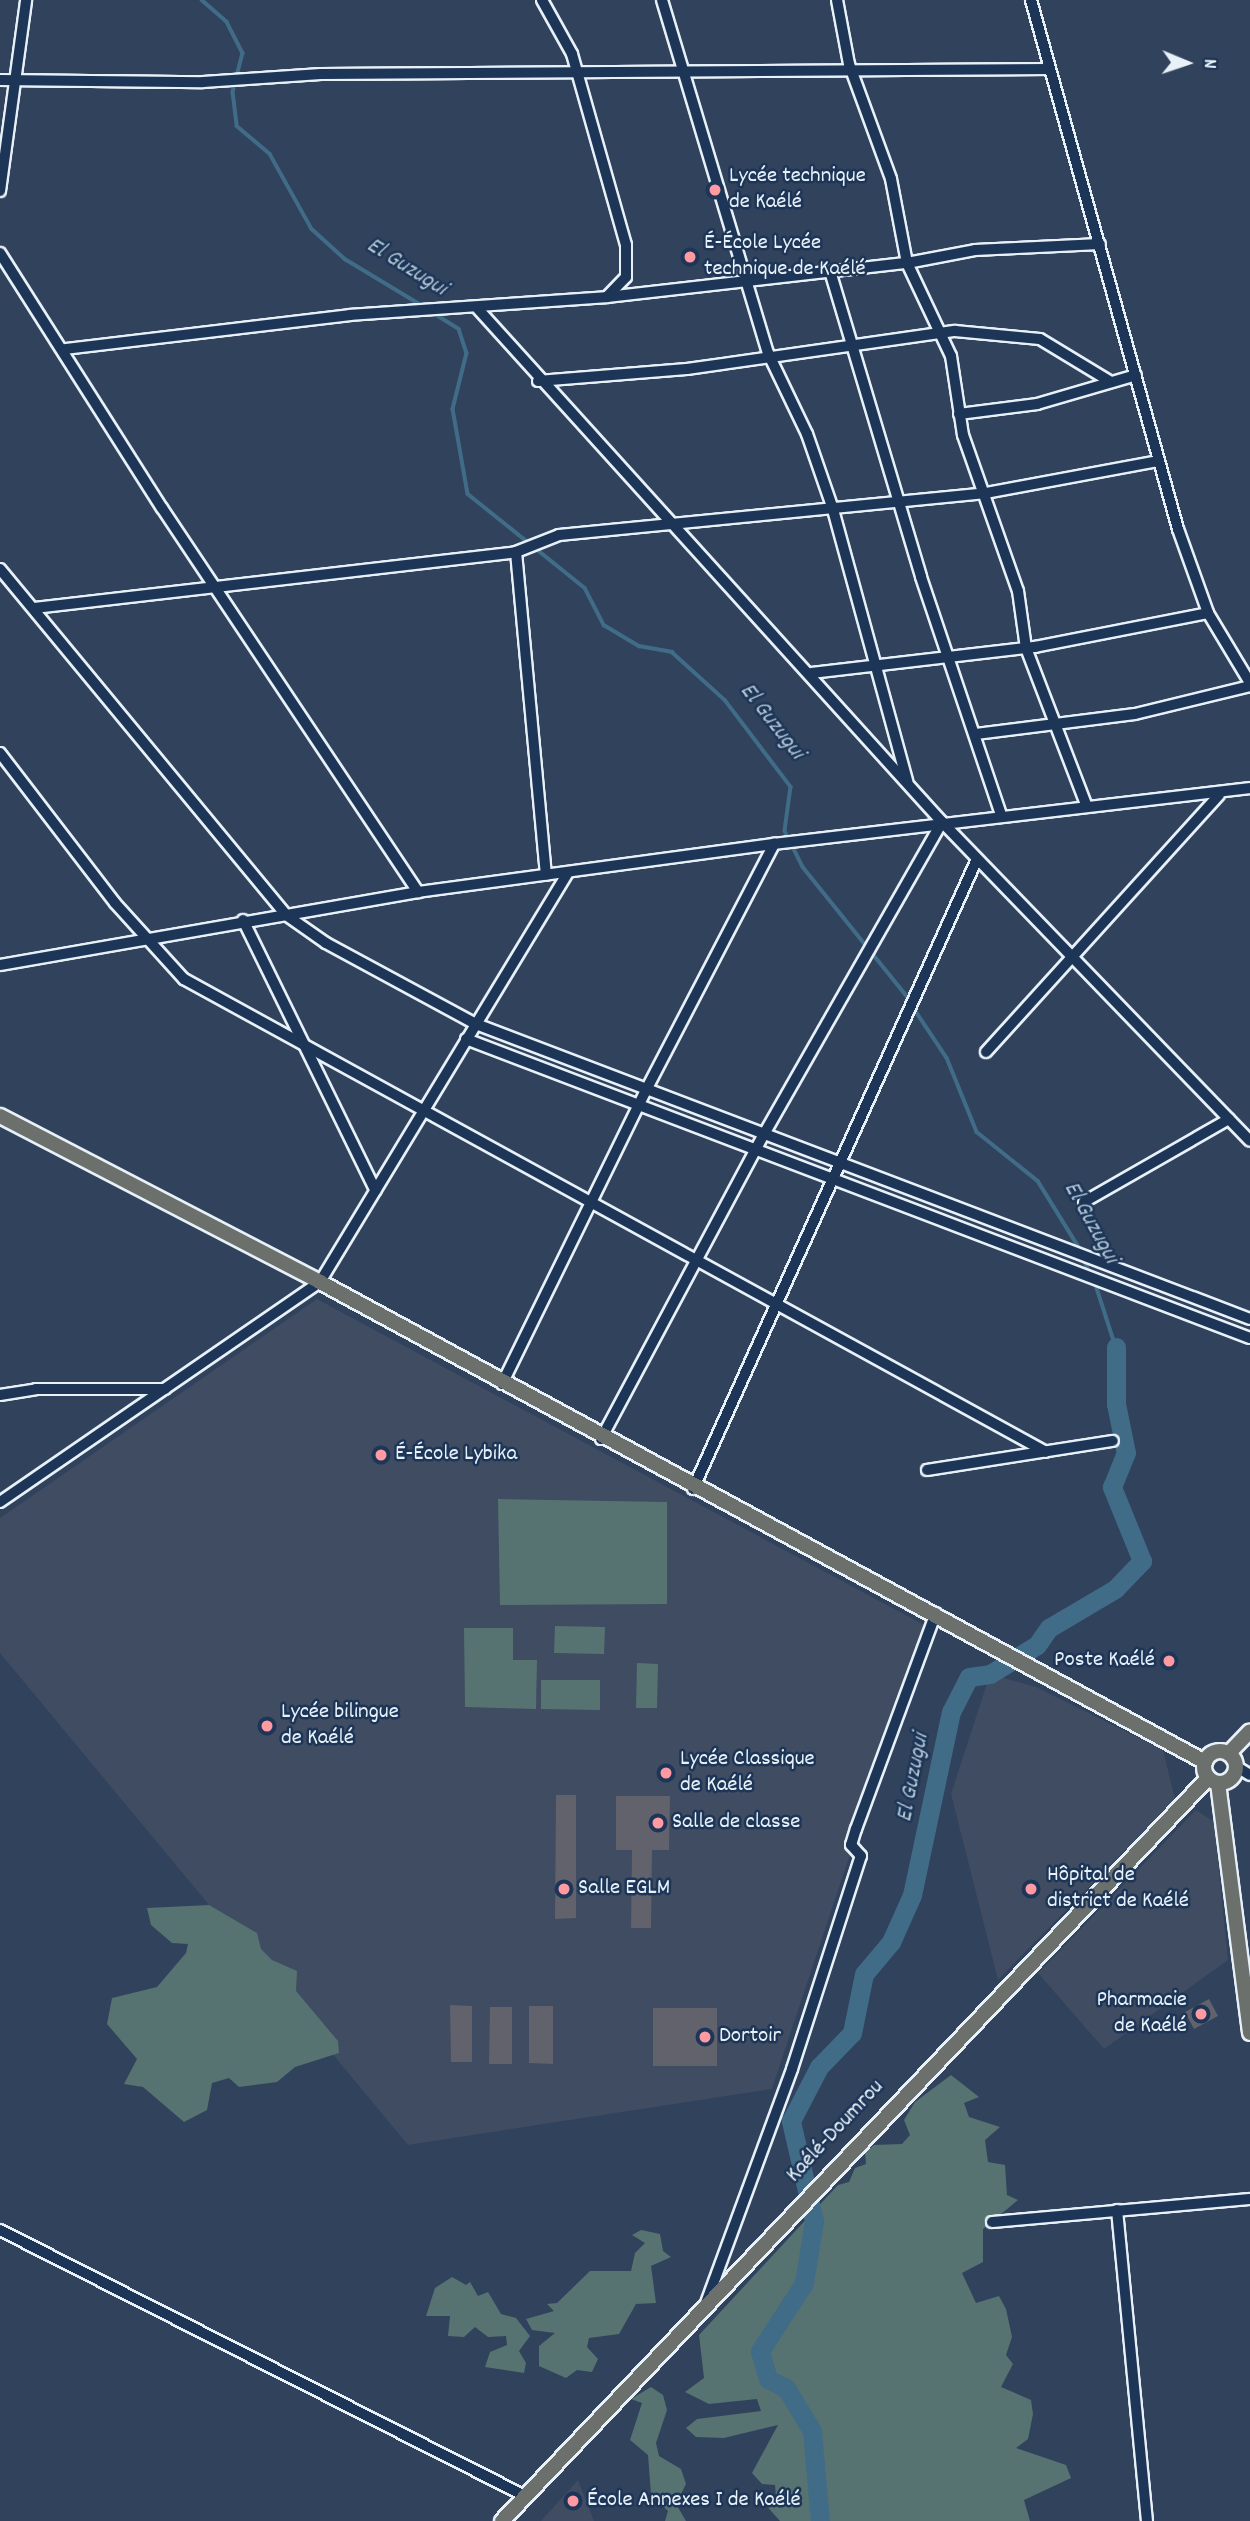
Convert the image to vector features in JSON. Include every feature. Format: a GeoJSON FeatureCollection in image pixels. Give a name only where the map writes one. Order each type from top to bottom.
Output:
{"type":"FeatureCollection","features":[{"type":"Feature","properties":{"kind":"main road"},"geometry":{"type":"LineString","coordinates":[[0,1116],[320,1282],[693,1489],[936,1613],[1205,1762],[1213,1780],[1250,2032]]}},
{"type":"Feature","properties":{"kind":"main road"},"geometry":{"type":"LineString","coordinates":[[1229,1753],[1250,1731]]}},
{"type":"Feature","properties":{"kind":"main road"},"geometry":{"type":"LineString","coordinates":[[1205,1762],[1215,1752],[1229,1753],[1243,1771]]}},
{"type":"Feature","properties":{"kind":"main road","name":"Kaélé-Doumrou"},"geometry":{"type":"LineString","coordinates":[[502,2521],[706,2303],[1213,1780],[1231,1779],[1243,1771]]}},
{"type":"Feature","properties":{"kind":"street"},"geometry":{"type":"LineString","coordinates":[[0,191],[26,0]]}},
{"type":"Feature","properties":{"kind":"street"},"geometry":{"type":"LineString","coordinates":[[542,0],[560,27],[611,186],[628,265],[622,282],[607,297]]}},
{"type":"Feature","properties":{"kind":"street"},"geometry":{"type":"LineString","coordinates":[[662,0],[768,353],[807,434],[832,506],[850,584],[879,662],[908,784]]}},
{"type":"Feature","properties":{"kind":"street"},"geometry":{"type":"LineString","coordinates":[[836,0],[852,72],[891,179],[906,263],[943,332],[959,414],[986,493],[1001,554],[1022,607],[1026,648],[1058,725],[1087,807]]}},
{"type":"Feature","properties":{"kind":"street"},"geometry":{"type":"LineString","coordinates":[[976,734],[1058,725],[1162,708],[1250,684],[1208,613],[1158,461],[1031,0]]}},
{"type":"Feature","properties":{"kind":"street"},"geometry":{"type":"LineString","coordinates":[[0,80],[203,82],[321,74],[684,75],[1050,69]]}},
{"type":"Feature","properties":{"kind":"street"},"geometry":{"type":"LineString","coordinates":[[65,349],[350,315],[478,309],[607,297],[906,263],[966,250],[1100,244]]}},
{"type":"Feature","properties":{"kind":"street"},"geometry":{"type":"LineString","coordinates":[[0,253],[65,349],[213,585],[418,892]]}},
{"type":"Feature","properties":{"kind":"street"},"geometry":{"type":"LineString","coordinates":[[830,271],[947,654],[1001,815]]}},
{"type":"Feature","properties":{"kind":"street"},"geometry":{"type":"LineString","coordinates":[[478,309],[538,381],[812,673],[942,822],[1077,956],[1250,1141]]}},
{"type":"Feature","properties":{"kind":"street"},"geometry":{"type":"LineString","coordinates":[[538,381],[687,369],[768,353],[943,332],[1040,339],[1111,382]]}},
{"type":"Feature","properties":{"kind":"street"},"geometry":{"type":"LineString","coordinates":[[959,414],[1037,404],[1136,375]]}},
{"type":"Feature","properties":{"kind":"street"},"geometry":{"type":"LineString","coordinates":[[35,608],[213,585],[516,552],[559,535],[675,525],[832,506],[986,493],[1158,461]]}},
{"type":"Feature","properties":{"kind":"street"},"geometry":{"type":"LineString","coordinates":[[516,552],[546,875]]}},
{"type":"Feature","properties":{"kind":"street"},"geometry":{"type":"LineString","coordinates":[[0,569],[35,608],[286,915],[326,943],[476,1024],[645,1092],[1249,1318]]}},
{"type":"Feature","properties":{"kind":"street"},"geometry":{"type":"LineString","coordinates":[[812,673],[947,654],[1026,648],[1208,613]]}},
{"type":"Feature","properties":{"kind":"street"},"geometry":{"type":"LineString","coordinates":[[0,753],[146,937],[184,979],[589,1205],[695,1262],[776,1301],[1046,1451]]}},
{"type":"Feature","properties":{"kind":"street"},"geometry":{"type":"LineString","coordinates":[[0,965],[243,920],[418,892],[942,822],[1219,795],[1250,788]]}},
{"type":"Feature","properties":{"kind":"street"},"geometry":{"type":"LineString","coordinates":[[986,1052],[1077,956],[1219,795]]}},
{"type":"Feature","properties":{"kind":"street"},"geometry":{"type":"LineString","coordinates":[[601,1439],[763,1136],[942,822]]}},
{"type":"Feature","properties":{"kind":"street"},"geometry":{"type":"LineString","coordinates":[[502,1384],[645,1092],[774,844]]}},
{"type":"Feature","properties":{"kind":"street"},"geometry":{"type":"LineString","coordinates":[[693,1489],[830,1177],[977,859]]}},
{"type":"Feature","properties":{"kind":"street"},"geometry":{"type":"LineString","coordinates":[[0,1502],[320,1282],[568,873]]}},
{"type":"Feature","properties":{"kind":"street"},"geometry":{"type":"LineString","coordinates":[[243,920],[375,1189]]}},
{"type":"Feature","properties":{"kind":"street"},"geometry":{"type":"LineString","coordinates":[[466,1039],[1250,1338]]}},
{"type":"Feature","properties":{"kind":"street"},"geometry":{"type":"LineString","coordinates":[[1084,1202],[1229,1119]]}},
{"type":"Feature","properties":{"kind":"street"},"geometry":{"type":"LineString","coordinates":[[0,1395],[36,1389],[166,1389]]}},
{"type":"Feature","properties":{"kind":"street"},"geometry":{"type":"LineString","coordinates":[[927,1470],[1113,1441]]}},
{"type":"Feature","properties":{"kind":"street"},"geometry":{"type":"LineString","coordinates":[[706,2303],[792,2069],[861,1856],[851,1844],[856,1829],[936,1613]]}},
{"type":"Feature","properties":{"kind":"street"},"geometry":{"type":"LineString","coordinates":[[992,2222],[1250,2199]]}},
{"type":"Feature","properties":{"kind":"street"},"geometry":{"type":"LineString","coordinates":[[1116,2210],[1147,2521]]}},
{"type":"Feature","properties":{"kind":"street"},"geometry":{"type":"LineString","coordinates":[[0,2230],[525,2496]]}},
{"type":"Feature","properties":{"kind":"shaded area"},"geometry":{"type":"Polygon","coordinates":[[[317,1299],[926,1626],[772,2089],[408,2145],[0,1653],[0,1518],[317,1299]]]}},
{"type":"Feature","properties":{"kind":"shaded area","name":"Hôpital de district de Kaélé"},"geometry":{"type":"Polygon","coordinates":[[[990,1674],[1036,1687],[1163,1750],[1175,1799],[998,1980],[951,1794],[990,1674]]]}},
{"type":"Feature","properties":{"kind":"shaded area"},"geometry":{"type":"Polygon","coordinates":[[[1196,1810],[1214,1822],[1228,1960],[1104,2049],[1038,1973],[1196,1810]]]}},
{"type":"Feature","properties":{"kind":"shaded area","name":"École Annexes I de Kaélé"},"geometry":{"type":"Polygon","coordinates":[[[578,2480],[594,2521],[541,2521],[578,2480]]]}},
{"type":"Feature","properties":{"kind":"green space"},"geometry":{"type":"Polygon","coordinates":[[[498,1499],[667,1502],[667,1604],[500,1605],[498,1499]]]}},
{"type":"Feature","properties":{"kind":"green space"},"geometry":{"type":"Polygon","coordinates":[[[555,1626],[605,1627],[604,1654],[554,1653],[555,1626]]]}},
{"type":"Feature","properties":{"kind":"green space"},"geometry":{"type":"Polygon","coordinates":[[[464,1628],[513,1628],[513,1660],[537,1660],[536,1709],[465,1707],[464,1628]]]}},
{"type":"Feature","properties":{"kind":"green space"},"geometry":{"type":"Polygon","coordinates":[[[637,1663],[658,1664],[657,1708],[636,1708],[637,1663]]]}},
{"type":"Feature","properties":{"kind":"green space"},"geometry":{"type":"Polygon","coordinates":[[[541,1680],[600,1680],[600,1710],[541,1709],[541,1680]]]}},
{"type":"Feature","properties":{"kind":"green space"},"geometry":{"type":"Polygon","coordinates":[[[209,1905],[257,1933],[261,1949],[272,1960],[297,1971],[296,1991],[338,2041],[339,2053],[295,2067],[277,2082],[239,2087],[229,2078],[212,2083],[207,2110],[184,2122],[143,2087],[124,2084],[137,2059],[107,2024],[112,1998],[157,1987],[186,1953],[188,1944],[172,1943],[151,1925],[147,1908],[209,1905]]]}},
{"type":"Feature","properties":{"kind":"green space"},"geometry":{"type":"Polygon","coordinates":[[[951,2075],[979,2097],[964,2103],[969,2117],[1000,2127],[985,2140],[988,2162],[1005,2165],[1007,2195],[1018,2200],[983,2229],[983,2262],[962,2273],[976,2303],[999,2296],[1006,2309],[1012,2337],[1006,2355],[1013,2364],[1001,2387],[1031,2400],[1033,2414],[1028,2439],[1016,2448],[1066,2465],[1071,2478],[1024,2500],[1030,2521],[780,2521],[761,2500],[776,2496],[775,2485],[762,2484],[752,2473],[778,2425],[724,2438],[696,2437],[686,2428],[697,2419],[761,2411],[757,2399],[709,2404],[685,2392],[704,2378],[699,2335],[838,2185],[849,2182],[855,2168],[866,2164],[865,2153],[874,2145],[902,2144],[910,2135],[904,2120],[915,2102],[951,2075]]]}},
{"type":"Feature","properties":{"kind":"green space"},"geometry":{"type":"Polygon","coordinates":[[[641,2230],[660,2234],[663,2251],[671,2257],[651,2266],[656,2303],[636,2304],[619,2334],[589,2338],[587,2347],[598,2359],[592,2372],[577,2370],[566,2378],[539,2366],[539,2346],[555,2333],[532,2330],[526,2319],[554,2311],[547,2304],[557,2303],[590,2271],[631,2271],[635,2253],[645,2243],[632,2235],[641,2230]]]}},
{"type":"Feature","properties":{"kind":"green space"},"geometry":{"type":"Polygon","coordinates":[[[452,2277],[466,2285],[470,2282],[478,2296],[488,2292],[501,2314],[516,2318],[530,2336],[519,2351],[526,2363],[524,2373],[485,2367],[490,2352],[507,2345],[506,2336],[488,2337],[475,2327],[464,2337],[448,2336],[450,2316],[426,2316],[435,2288],[452,2277]]]}},
{"type":"Feature","properties":{"kind":"green space"},"geometry":{"type":"Polygon","coordinates":[[[651,2387],[663,2395],[667,2410],[656,2443],[659,2456],[681,2469],[686,2484],[676,2504],[686,2521],[665,2521],[668,2511],[651,2494],[648,2455],[630,2440],[642,2403],[631,2399],[651,2387]]]}},
{"type":"Feature","properties":{"kind":"building"},"geometry":{"type":"Polygon","coordinates":[[[556,1795],[576,1795],[576,1918],[555,1919],[556,1795]]]}},
{"type":"Feature","properties":{"kind":"building"},"geometry":{"type":"Polygon","coordinates":[[[616,1796],[670,1796],[669,1850],[652,1850],[651,1928],[631,1928],[632,1850],[616,1850],[616,1796]]]}},
{"type":"Feature","properties":{"kind":"building","name":"Pharmacie de Kaélé"},"geometry":{"type":"Polygon","coordinates":[[[1209,1999],[1218,2016],[1194,2029],[1185,2012],[1209,1999]]]}},
{"type":"Feature","properties":{"kind":"building"},"geometry":{"type":"Polygon","coordinates":[[[450,2005],[472,2006],[472,2062],[451,2062],[450,2005]]]}},
{"type":"Feature","properties":{"kind":"building"},"geometry":{"type":"Polygon","coordinates":[[[529,2006],[553,2006],[553,2064],[529,2063],[529,2006]]]}},
{"type":"Feature","properties":{"kind":"building"},"geometry":{"type":"Polygon","coordinates":[[[490,2007],[512,2007],[512,2064],[489,2064],[490,2007]]]}},
{"type":"Feature","properties":{"kind":"building"},"geometry":{"type":"Polygon","coordinates":[[[653,2008],[717,2008],[717,2066],[653,2066],[653,2008]]]}},
{"type":"Feature","properties":{"kind":"waterway","name":"El Guzugui"},"geometry":{"type":"LineString","coordinates":[[202,0],[227,22],[243,53],[233,92],[237,126],[270,154],[312,229],[345,259],[423,306]]}},
{"type":"Feature","properties":{"kind":"waterway","name":"El Guzugui"},"geometry":{"type":"LineString","coordinates":[[432,312],[459,329],[467,353],[453,409],[468,494],[585,588],[604,625],[639,646],[672,652],[725,700],[791,787],[785,831],[803,867],[910,1000]]}},
{"type":"Feature","properties":{"kind":"waterway","name":"El Guzugui"},"geometry":{"type":"LineString","coordinates":[[913,1007],[947,1058],[977,1132],[1038,1181],[1080,1249]]}},
{"type":"Feature","properties":{"kind":"waterway","name":"El Guzugui"},"geometry":{"type":"LineString","coordinates":[[1084,1260],[1091,1275]]}},
{"type":"Feature","properties":{"kind":"waterway","name":"El Guzugui"},"geometry":{"type":"LineString","coordinates":[[1095,1282],[1116,1347]]}},
{"type":"Feature","properties":{"kind":"waterway","name":"El Guzugui"},"geometry":{"type":"LineString","coordinates":[[820,2521],[812,2431],[786,2388],[768,2379],[760,2351],[804,2283],[814,2221],[791,2121],[819,2067],[852,2033],[864,1974],[891,1942],[912,1895],[951,1712],[969,1677],[990,1674],[1037,1645],[1049,1628],[1115,1589],[1142,1561],[1112,1487],[1126,1453],[1116,1404],[1116,1347]]}},
{"type":"Feature","properties":{"kind":"place","name":"Lycée technique de Kaélé"},"geometry":{"type":"Point","coordinates":[715,190]}},
{"type":"Feature","properties":{"kind":"place","name":"É-École Lycée technique de Kaélé"},"geometry":{"type":"Point","coordinates":[690,257]}},
{"type":"Feature","properties":{"kind":"place","name":"É-École Lybika"},"geometry":{"type":"Point","coordinates":[381,1455]}},
{"type":"Feature","properties":{"kind":"place","name":"Poste Kaélé"},"geometry":{"type":"Point","coordinates":[1169,1661]}},
{"type":"Feature","properties":{"kind":"place","name":"Lycée bilingue de Kaélé"},"geometry":{"type":"Point","coordinates":[267,1726]}},
{"type":"Feature","properties":{"kind":"place","name":"Lycée Classique de Kaélé"},"geometry":{"type":"Point","coordinates":[666,1773]}},
{"type":"Feature","properties":{"kind":"place","name":"Salle de classe"},"geometry":{"type":"Point","coordinates":[658,1823]}},
{"type":"Feature","properties":{"kind":"place","name":"Salle EGLM"},"geometry":{"type":"Point","coordinates":[564,1889]}},
{"type":"Feature","properties":{"kind":"place","name":"Hôpital de district de Kaélé"},"geometry":{"type":"Point","coordinates":[1031,1889]}},
{"type":"Feature","properties":{"kind":"place","name":"Pharmacie de Kaélé"},"geometry":{"type":"Point","coordinates":[1201,2014]}},
{"type":"Feature","properties":{"kind":"place","name":"Dortoir"},"geometry":{"type":"Point","coordinates":[705,2037]}},
{"type":"Feature","properties":{"kind":"place","name":"École Annexes I de Kaélé"},"geometry":{"type":"Point","coordinates":[573,2501]}}]}
